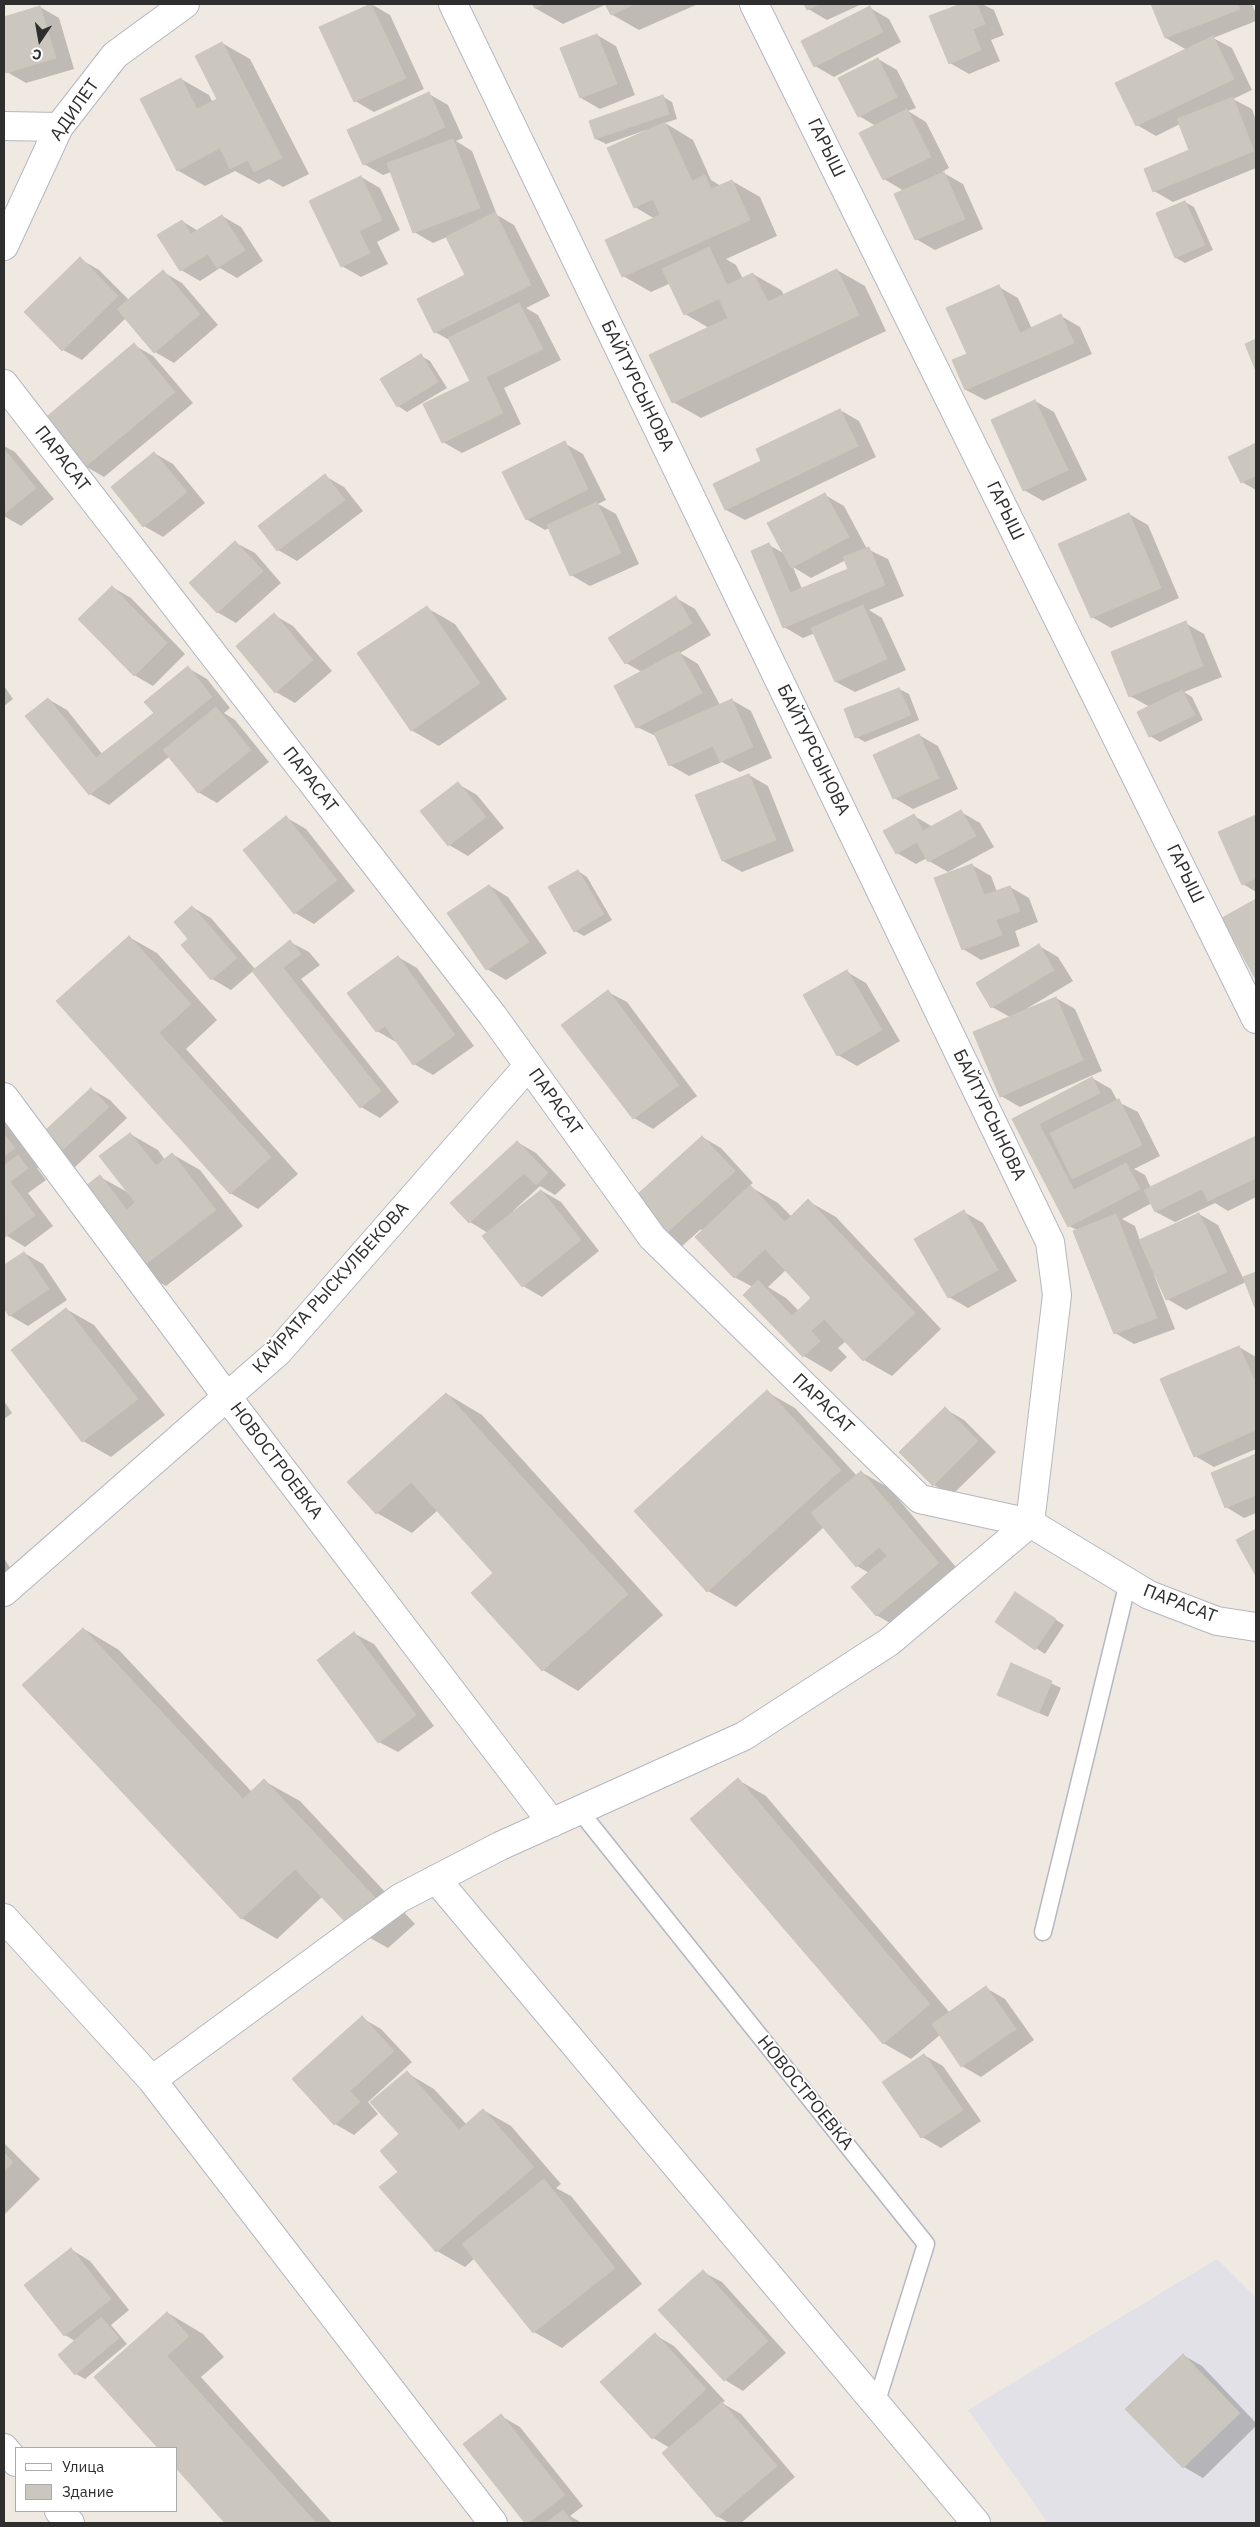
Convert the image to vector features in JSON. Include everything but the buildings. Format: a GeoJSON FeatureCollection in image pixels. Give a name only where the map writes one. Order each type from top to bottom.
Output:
{"type":"FeatureCollection","features":[{"type":"Feature","properties":{"kind":"street","name":"АДИЛЕТ"},"geometry":{"type":"LineString","coordinates":[[4,246],[59,127],[115,55],[185,4]]}},
{"type":"Feature","properties":{"kind":"street","name":"БАЙТУРСЫНОВА"},"geometry":{"type":"LineString","coordinates":[[453,4],[1050,1242],[1057,1295],[1030,1523]]}},
{"type":"Feature","properties":{"kind":"street","name":"ГАРЫШ"},"geometry":{"type":"LineString","coordinates":[[754,4],[1256,1019]]}},
{"type":"Feature","properties":{"kind":"street"},"geometry":{"type":"LineString","coordinates":[[4,126],[59,127]]}},
{"type":"Feature","properties":{"kind":"street","name":"ПАРАСАТ"},"geometry":{"type":"LineString","coordinates":[[4,384],[493,1016],[652,1237],[920,1499],[1030,1523],[1149,1595],[1217,1621],[1256,1627]]}},
{"type":"Feature","properties":{"kind":"street","name":"КАЙРАТА РЫСКУЛБЕКОВА"},"geometry":{"type":"LineString","coordinates":[[4,1592],[278,1352],[528,1066]]}},
{"type":"Feature","properties":{"kind":"street","name":"НОВОСТРОЕВКА"},"geometry":{"type":"LineString","coordinates":[[4,1097],[227,1397],[552,1823]]}},
{"type":"Feature","properties":{"kind":"street"},"geometry":{"type":"LineString","coordinates":[[152,2080],[400,1898],[500,1846],[744,1736],[889,1642],[1030,1523]]}},
{"type":"Feature","properties":{"kind":"street"},"geometry":{"type":"LineString","coordinates":[[436,1879],[976,2523]]}},
{"type":"Feature","properties":{"kind":"street"},"geometry":{"type":"LineString","coordinates":[[4,1918],[152,2080],[493,2523]]}},
{"type":"Feature","properties":{"kind":"street"},"geometry":{"type":"LineString","coordinates":[[4,2448],[15,2461]]}},
{"type":"Feature","properties":{"kind":"street"},"geometry":{"type":"LineString","coordinates":[[60,2512],[70,2523]]}},
{"type":"Feature","properties":{"kind":"lane"},"geometry":{"type":"LineString","coordinates":[[1044,1932],[1128,1582]]}},
{"type":"Feature","properties":{"kind":"lane","name":"НОВОСТРОЕВКА"},"geometry":{"type":"LineString","coordinates":[[579,1810],[926,2244],[876,2404]]}},
{"type":"Feature","properties":{"kind":"shaded area"},"geometry":{"type":"Polygon","coordinates":[[[1217,2259],[1256,2298],[1256,2523],[1048,2523],[968,2410],[1217,2259]]]}}]}
